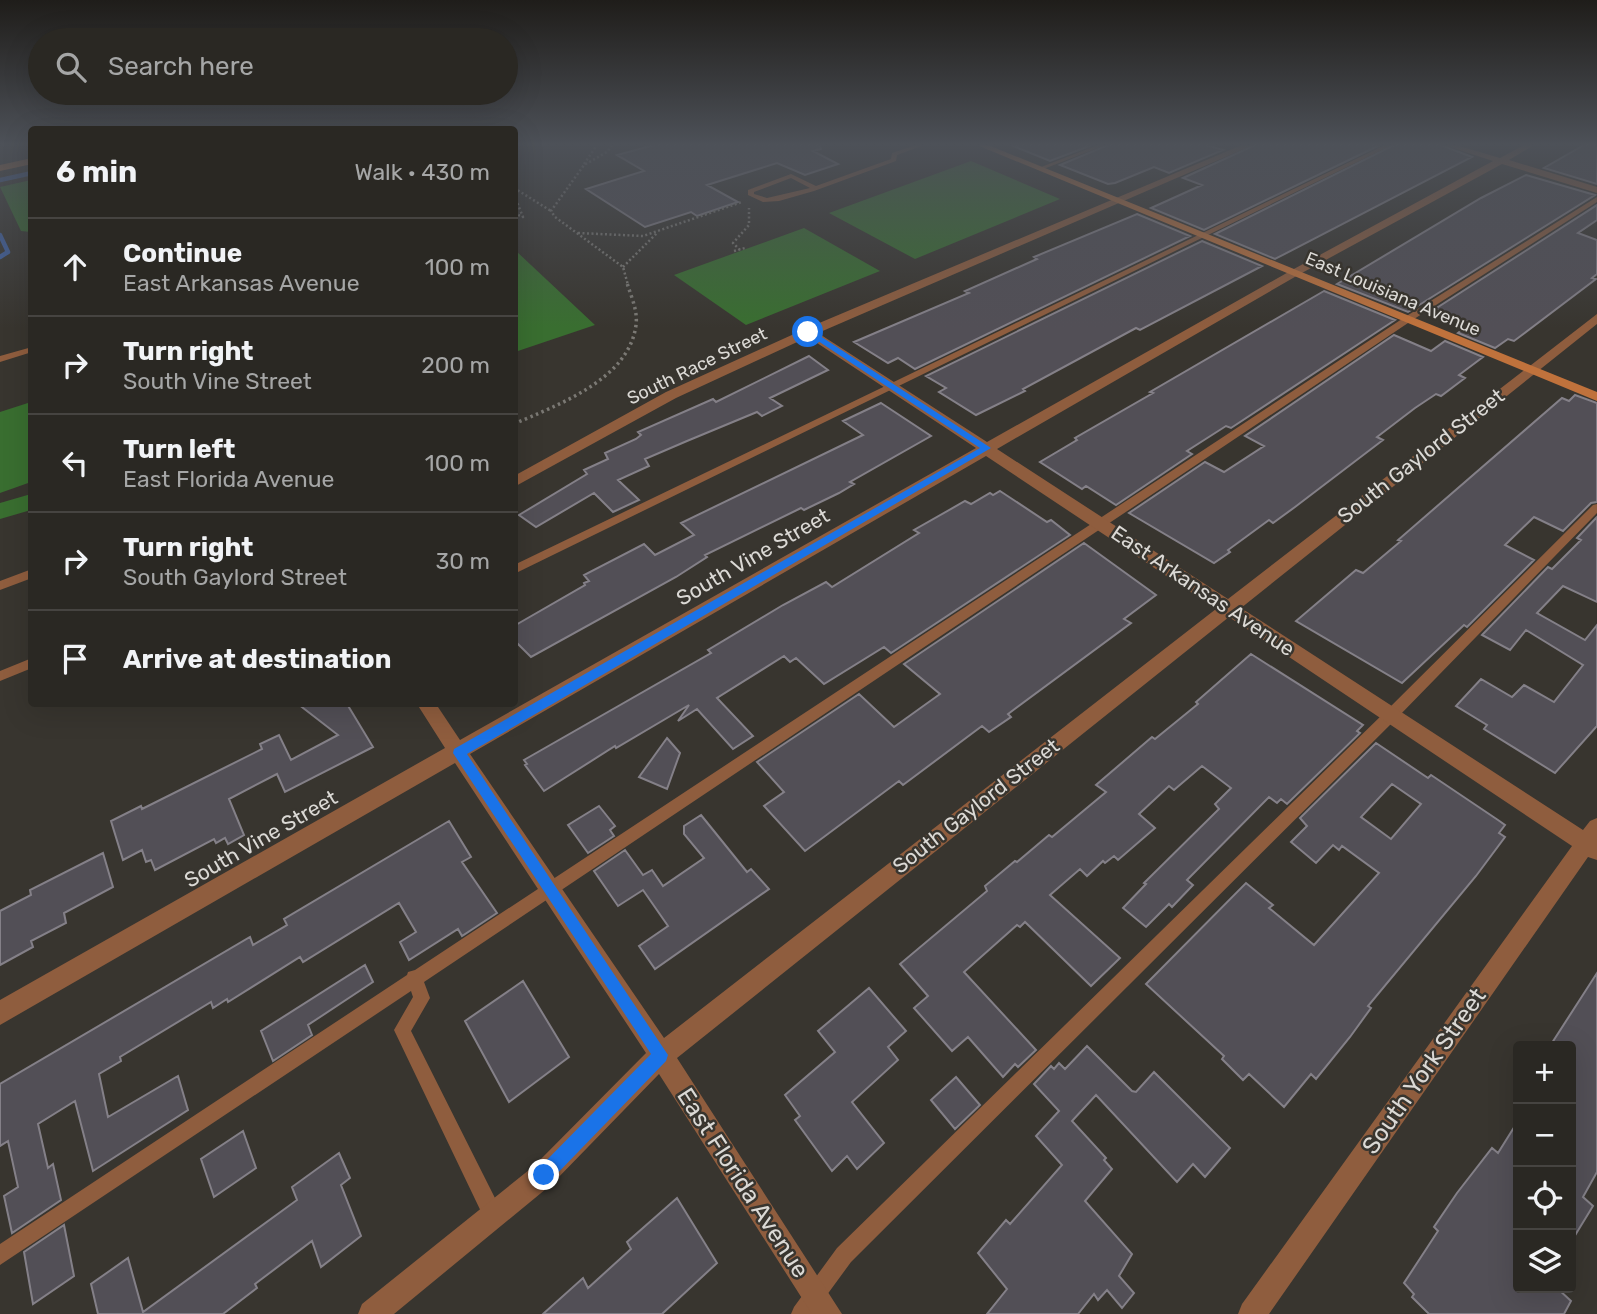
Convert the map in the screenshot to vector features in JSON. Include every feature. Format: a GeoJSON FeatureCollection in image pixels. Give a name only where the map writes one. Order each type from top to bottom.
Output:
{"type":"FeatureCollection","features":[{"type":"Feature","properties":{"kind":"street","name":"South Race Street"},"geometry":{"type":"LineString","coordinates":[[518,480],[671,395],[808,332],[1102,206]]}},
{"type":"Feature","properties":{"kind":"street","name":"East Louisiana Avenue"},"geometry":{"type":"LineString","coordinates":[[1133,206],[1597,397]]}},
{"type":"Feature","properties":{"kind":"street","name":"South Vine Street"},"geometry":{"type":"LineString","coordinates":[[0,1013],[459,753],[986,448],[1417,206]]}},
{"type":"Feature","properties":{"kind":"street","name":"South Gaylord Street"},"geometry":{"type":"LineString","coordinates":[[372,1314],[544,1175],[661,1055],[1597,318]]}},
{"type":"Feature","properties":{"kind":"street","name":"East Arkansas Avenue"},"geometry":{"type":"LineString","coordinates":[[808,332],[1391,715],[1593,841]]}},
{"type":"Feature","properties":{"kind":"street","name":"East Florida Avenue"},"geometry":{"type":"LineString","coordinates":[[428,707],[661,1055],[815,1308]]}},
{"type":"Feature","properties":{"kind":"street","name":"South York Street"},"geometry":{"type":"LineString","coordinates":[[1252,1314],[1593,841]]}},
{"type":"Feature","properties":{"kind":"lane"},"geometry":{"type":"LineString","coordinates":[[518,568],[1262,206]]}},
{"type":"Feature","properties":{"kind":"lane"},"geometry":{"type":"LineString","coordinates":[[0,1255],[1408,319],[1585,206]]}},
{"type":"Feature","properties":{"kind":"lane"},"geometry":{"type":"LineString","coordinates":[[0,359],[28,350]]}},
{"type":"Feature","properties":{"kind":"lane"},"geometry":{"type":"LineString","coordinates":[[815,1308],[844,1255],[1391,715],[1597,507]]}},
{"type":"Feature","properties":{"kind":"lane"},"geometry":{"type":"LineString","coordinates":[[0,586],[28,575]]}},
{"type":"Feature","properties":{"kind":"lane"},"geometry":{"type":"LineString","coordinates":[[0,676],[28,665]]}},
{"type":"Feature","properties":{"kind":"lane"},"geometry":{"type":"LineString","coordinates":[[414,978],[422,998],[402,1030],[494,1215]]}},
{"type":"Feature","properties":{"kind":"path"},"geometry":{"type":"LineString","coordinates":[[518,422],[559,403],[598,380],[627,350],[636,324],[623,267],[543,206]]}},
{"type":"Feature","properties":{"kind":"path"},"geometry":{"type":"LineString","coordinates":[[551,211],[554,206]]}},
{"type":"Feature","properties":{"kind":"path"},"geometry":{"type":"LineString","coordinates":[[577,233],[643,236],[731,206]]}},
{"type":"Feature","properties":{"kind":"path"},"geometry":{"type":"LineString","coordinates":[[740,250],[734,246],[733,241],[748,227],[751,218],[750,209],[746,206]]}},
{"type":"Feature","properties":{"kind":"path"},"geometry":{"type":"LineString","coordinates":[[623,267],[660,230]]}},
{"type":"Feature","properties":{"kind":"green space"},"geometry":{"type":"Polygon","coordinates":[[[9,206],[28,206],[28,232],[21,231],[9,206]]]}},
{"type":"Feature","properties":{"kind":"green space"},"geometry":{"type":"Polygon","coordinates":[[[847,206],[1042,206],[915,259],[829,213],[847,206]]]}},
{"type":"Feature","properties":{"kind":"green space"},"geometry":{"type":"Polygon","coordinates":[[[804,228],[880,271],[746,325],[674,275],[804,228]]]}},
{"type":"Feature","properties":{"kind":"green space"},"geometry":{"type":"Polygon","coordinates":[[[518,253],[595,325],[518,351],[518,253]]]}},
{"type":"Feature","properties":{"kind":"green space"},"geometry":{"type":"Polygon","coordinates":[[[28,403],[28,483],[0,493],[0,412],[28,403]]]}},
{"type":"Feature","properties":{"kind":"green space"},"geometry":{"type":"Polygon","coordinates":[[[28,495],[28,511],[0,519],[0,503],[28,495]]]}},
{"type":"Feature","properties":{"kind":"building"},"geometry":{"type":"Polygon","coordinates":[[[613,206],[725,206],[697,216],[691,212],[645,227],[613,206]]]}},
{"type":"Feature","properties":{"kind":"building"},"geometry":{"type":"Polygon","coordinates":[[[1155,206],[1253,206],[1204,230],[1151,208],[1155,206]]]}},
{"type":"Feature","properties":{"kind":"building"},"geometry":{"type":"Polygon","coordinates":[[[1271,206],[1377,206],[1275,259],[1215,234],[1271,206]]]}},
{"type":"Feature","properties":{"kind":"building"},"geometry":{"type":"Polygon","coordinates":[[[1467,206],[1577,206],[1408,312],[1337,284],[1467,206]]]}},
{"type":"Feature","properties":{"kind":"building"},"geometry":{"type":"Polygon","coordinates":[[[1597,206],[1597,220],[1578,233],[1597,240],[1597,274],[1592,278],[1596,279],[1514,341],[1508,339],[1495,348],[1458,333],[1471,323],[1435,309],[1597,206]]]}},
{"type":"Feature","properties":{"kind":"building"},"geometry":{"type":"Polygon","coordinates":[[[1137,214],[1190,236],[915,369],[898,358],[888,363],[854,342],[969,293],[965,291],[1037,259],[1034,257],[1137,214]]]}},
{"type":"Feature","properties":{"kind":"building"},"geometry":{"type":"Polygon","coordinates":[[[1202,241],[1262,266],[1140,330],[1136,328],[1023,389],[1025,391],[976,415],[939,392],[946,388],[926,376],[1202,241]]]}},
{"type":"Feature","properties":{"kind":"building"},"geometry":{"type":"Polygon","coordinates":[[[1324,291],[1395,320],[1231,428],[1226,426],[1187,451],[1192,454],[1116,505],[1086,486],[1082,489],[1040,462],[1077,440],[1075,438],[1153,393],[1150,392],[1324,291]]]}},
{"type":"Feature","properties":{"kind":"building"},"geometry":{"type":"Polygon","coordinates":[[[1394,335],[1431,351],[1445,341],[1483,357],[1459,375],[1465,378],[1441,396],[1436,394],[1415,408],[1377,437],[1383,440],[1273,523],[1269,520],[1214,563],[1129,513],[1205,462],[1224,472],[1264,446],[1245,436],[1394,335]]]}},
{"type":"Feature","properties":{"kind":"building"},"geometry":{"type":"Polygon","coordinates":[[[809,356],[828,370],[770,398],[782,406],[762,416],[757,412],[645,459],[649,466],[618,480],[639,500],[613,512],[594,493],[536,527],[519,515],[587,474],[584,470],[608,459],[605,453],[636,439],[641,435],[638,432],[713,399],[716,402],[809,356]]]}},
{"type":"Feature","properties":{"kind":"building"},"geometry":{"type":"Polygon","coordinates":[[[1575,395],[1597,403],[1597,502],[1591,503],[1563,531],[1534,517],[1505,545],[1534,560],[1467,627],[1464,625],[1402,683],[1296,621],[1356,570],[1363,573],[1562,398],[1569,401],[1575,395]]]}},
{"type":"Feature","properties":{"kind":"building"},"geometry":{"type":"Polygon","coordinates":[[[881,403],[931,436],[850,482],[854,484],[839,493],[804,510],[801,508],[705,555],[707,557],[676,577],[531,657],[518,644],[518,624],[585,585],[584,583],[589,581],[584,575],[644,544],[655,555],[694,535],[681,523],[863,435],[843,421],[881,403]]]}},
{"type":"Feature","properties":{"kind":"building"},"geometry":{"type":"Polygon","coordinates":[[[1000,491],[1047,522],[1051,520],[1070,535],[891,653],[884,647],[824,684],[796,658],[790,662],[784,656],[717,698],[753,736],[733,749],[697,709],[678,721],[689,705],[616,748],[615,746],[544,791],[525,765],[527,764],[524,760],[711,653],[708,650],[783,605],[826,582],[832,587],[919,533],[914,530],[965,501],[971,504],[990,493],[993,495],[1000,491]]]}},
{"type":"Feature","properties":{"kind":"building"},"geometry":{"type":"Polygon","coordinates":[[[1597,517],[1597,602],[1563,586],[1537,613],[1585,640],[1597,625],[1597,726],[1555,773],[1484,729],[1487,725],[1456,706],[1481,679],[1512,697],[1524,685],[1554,702],[1583,665],[1526,630],[1510,650],[1482,635],[1548,567],[1552,569],[1581,540],[1577,538],[1597,517]]]}},
{"type":"Feature","properties":{"kind":"building"},"geometry":{"type":"Polygon","coordinates":[[[1084,543],[1156,595],[1124,619],[1131,623],[1008,714],[1011,717],[989,732],[982,726],[903,785],[899,781],[805,851],[764,806],[784,792],[757,762],[859,694],[894,727],[940,694],[904,664],[1084,543]]]}},
{"type":"Feature","properties":{"kind":"building"},"geometry":{"type":"Polygon","coordinates":[[[1251,654],[1363,725],[1357,731],[1360,733],[1287,804],[1281,799],[1277,803],[1269,797],[1187,880],[1193,885],[1172,907],[1169,904],[1146,927],[1123,908],[1146,884],[1144,883],[1219,809],[1215,804],[1231,788],[1202,766],[1174,790],[1169,786],[1139,814],[1155,828],[1118,860],[1114,856],[1105,863],[1103,861],[1087,876],[1080,869],[1050,895],[1120,958],[1091,986],[1025,922],[1020,927],[1017,925],[964,972],[1036,1050],[1018,1067],[1015,1064],[1003,1077],[968,1037],[952,1051],[914,1008],[928,996],[900,964],[987,891],[985,886],[1049,835],[1052,837],[1106,792],[1096,785],[1152,737],[1155,739],[1198,704],[1196,702],[1251,654]]]}},
{"type":"Feature","properties":{"kind":"building"},"geometry":{"type":"Polygon","coordinates":[[[302,707],[349,707],[373,747],[285,792],[277,774],[229,799],[244,835],[228,844],[225,838],[216,843],[214,839],[155,870],[151,860],[146,862],[142,850],[123,860],[111,821],[141,806],[142,809],[262,749],[260,744],[279,735],[291,760],[338,735],[302,707]]]}},
{"type":"Feature","properties":{"kind":"building"},"geometry":{"type":"Polygon","coordinates":[[[667,738],[680,753],[667,789],[639,777],[667,738]]]}},
{"type":"Feature","properties":{"kind":"building"},"geometry":{"type":"Polygon","coordinates":[[[1376,743],[1428,778],[1431,775],[1505,825],[1499,833],[1505,837],[1368,1006],[1371,1008],[1316,1079],[1311,1074],[1284,1107],[1249,1074],[1243,1080],[1222,1059],[1224,1056],[1146,984],[1246,883],[1273,905],[1269,908],[1314,945],[1379,873],[1342,846],[1339,850],[1333,845],[1316,863],[1291,842],[1307,826],[1300,818],[1376,743]],[[1392,784],[1361,817],[1391,839],[1421,804],[1392,784]]]}},
{"type":"Feature","properties":{"kind":"building"},"geometry":{"type":"Polygon","coordinates":[[[599,806],[615,826],[610,830],[614,836],[588,853],[568,825],[599,806]]]}},
{"type":"Feature","properties":{"kind":"building"},"geometry":{"type":"Polygon","coordinates":[[[701,815],[747,872],[751,869],[769,889],[655,969],[639,946],[668,926],[643,890],[618,906],[594,871],[625,850],[643,875],[652,870],[663,886],[704,858],[684,834],[684,826],[701,815]]]}},
{"type":"Feature","properties":{"kind":"building"},"geometry":{"type":"Polygon","coordinates":[[[449,821],[471,857],[462,862],[497,913],[462,936],[458,929],[409,960],[400,942],[416,932],[399,903],[303,962],[300,957],[228,1002],[227,999],[213,1008],[211,1002],[120,1057],[121,1061],[99,1074],[108,1117],[178,1076],[188,1110],[93,1171],[75,1101],[38,1124],[48,1168],[53,1164],[61,1200],[12,1233],[4,1196],[18,1187],[8,1141],[0,1146],[0,1084],[250,937],[253,945],[287,925],[284,919],[449,821]]]}},
{"type":"Feature","properties":{"kind":"building"},"geometry":{"type":"Polygon","coordinates":[[[103,853],[113,887],[64,913],[66,923],[31,941],[33,947],[0,965],[0,911],[31,895],[30,890],[103,853]]]}},
{"type":"Feature","properties":{"kind":"building"},"geometry":{"type":"Polygon","coordinates":[[[365,965],[373,982],[308,1025],[312,1035],[273,1061],[261,1031],[365,965]]]}},
{"type":"Feature","properties":{"kind":"building"},"geometry":{"type":"Polygon","coordinates":[[[1597,973],[1597,1172],[1583,1197],[1593,1206],[1576,1234],[1576,1041],[1553,1041],[1597,973]]]}},
{"type":"Feature","properties":{"kind":"building"},"geometry":{"type":"Polygon","coordinates":[[[523,981],[569,1057],[509,1102],[465,1021],[523,981]]]}},
{"type":"Feature","properties":{"kind":"building"},"geometry":{"type":"Polygon","coordinates":[[[869,988],[906,1031],[888,1047],[898,1060],[852,1102],[884,1143],[857,1169],[847,1156],[832,1171],[795,1120],[800,1116],[785,1095],[835,1052],[818,1031],[869,988]]]}},
{"type":"Feature","properties":{"kind":"building"},"geometry":{"type":"Polygon","coordinates":[[[1087,1046],[1132,1091],[1136,1092],[1154,1072],[1230,1148],[1205,1177],[1193,1164],[1177,1182],[1096,1095],[1072,1121],[1106,1158],[1104,1160],[1112,1169],[1085,1201],[1132,1254],[1119,1276],[1134,1293],[1122,1308],[1107,1290],[1098,1300],[1094,1294],[1078,1314],[987,1314],[1007,1289],[978,1253],[1006,1220],[1010,1224],[1062,1165],[1036,1136],[1059,1111],[1034,1084],[1051,1066],[1054,1069],[1059,1063],[1065,1069],[1087,1046]]]}},
{"type":"Feature","properties":{"kind":"building"},"geometry":{"type":"Polygon","coordinates":[[[956,1077],[980,1105],[955,1129],[931,1100],[956,1077]]]}},
{"type":"Feature","properties":{"kind":"building"},"geometry":{"type":"Polygon","coordinates":[[[1513,1129],[1513,1293],[1562,1293],[1571,1301],[1564,1314],[1429,1314],[1412,1297],[1414,1294],[1404,1283],[1438,1231],[1434,1227],[1457,1193],[1492,1148],[1498,1153],[1513,1129]]]}},
{"type":"Feature","properties":{"kind":"building"},"geometry":{"type":"Polygon","coordinates":[[[243,1131],[256,1168],[214,1197],[201,1159],[243,1131]]]}},
{"type":"Feature","properties":{"kind":"building"},"geometry":{"type":"Polygon","coordinates":[[[339,1153],[350,1178],[341,1185],[361,1236],[321,1267],[312,1241],[255,1284],[257,1288],[223,1314],[98,1314],[91,1284],[128,1258],[143,1312],[297,1200],[292,1187],[339,1153]]]}},
{"type":"Feature","properties":{"kind":"building"},"geometry":{"type":"Polygon","coordinates":[[[677,1198],[717,1263],[662,1314],[543,1314],[583,1278],[588,1288],[631,1249],[627,1242],[677,1198]]]}},
{"type":"Feature","properties":{"kind":"building"},"geometry":{"type":"Polygon","coordinates":[[[64,1225],[74,1276],[33,1304],[24,1252],[64,1225]]]}},
{"type":"Feature","properties":{"kind":"waterway"},"geometry":{"type":"LineString","coordinates":[[0,235],[8,252],[0,257]]}},
{"type":"Feature","properties":{"kind":"route"},"geometry":{"type":"LineString","coordinates":[[544,1175],[661,1055],[459,753],[986,448],[808,332]]}}]}
